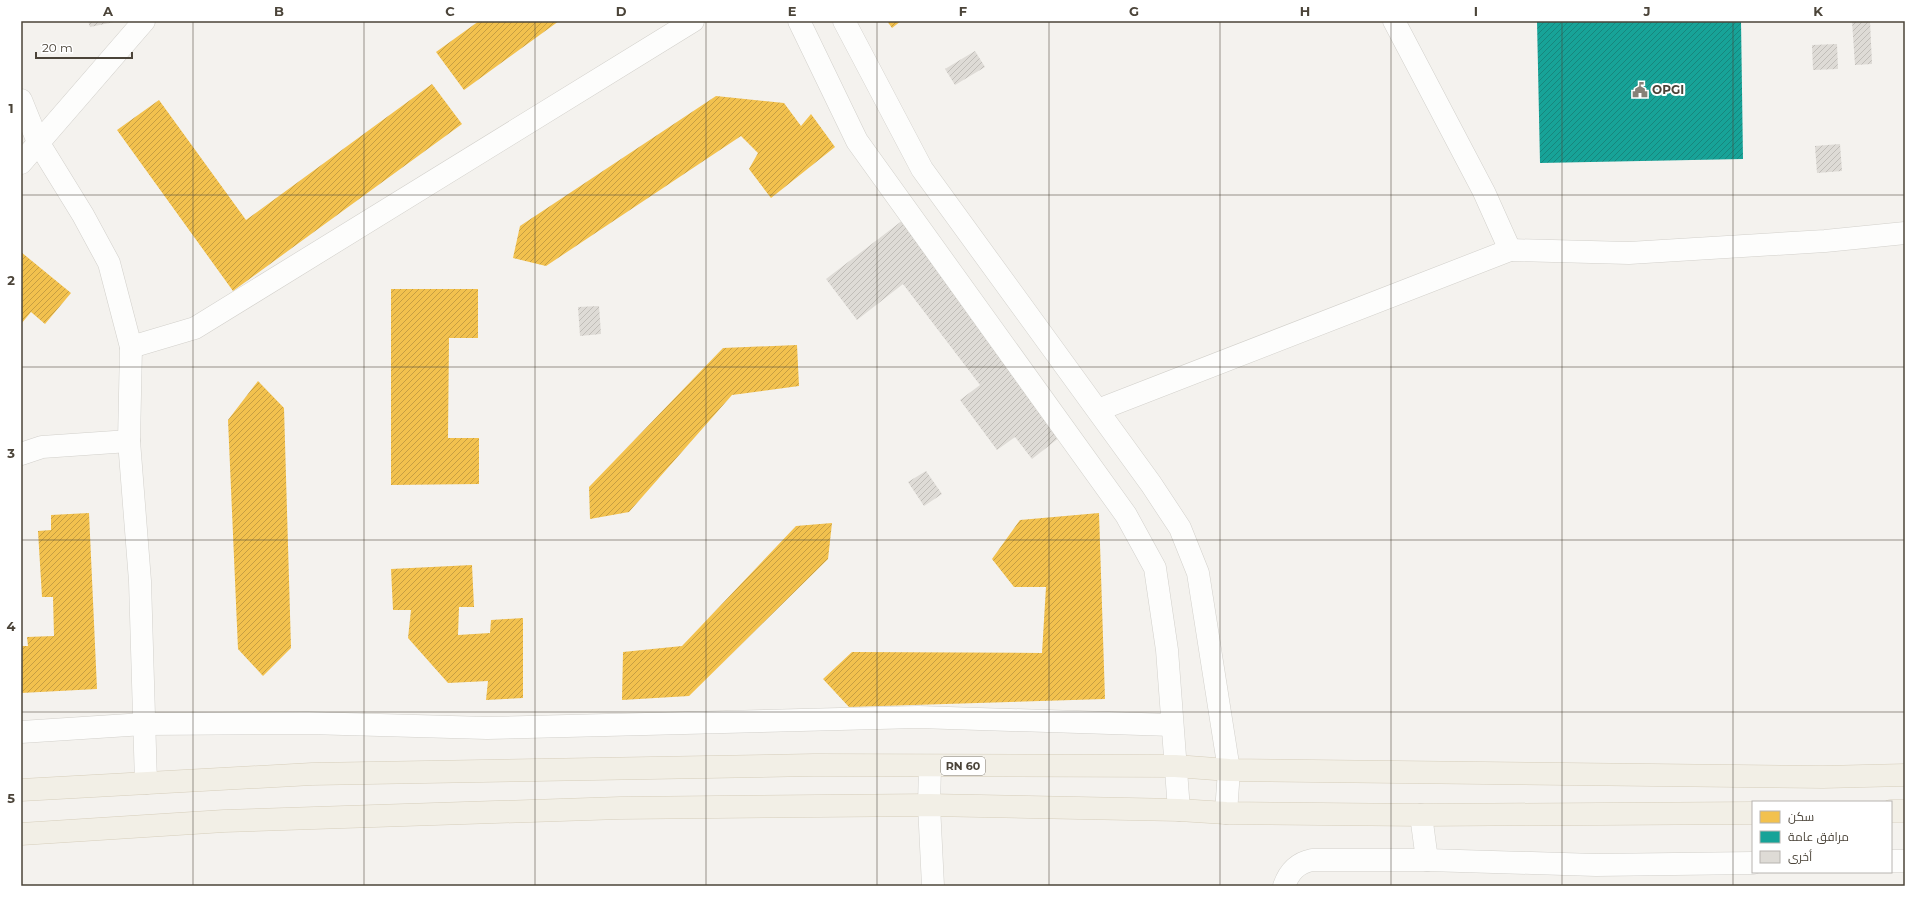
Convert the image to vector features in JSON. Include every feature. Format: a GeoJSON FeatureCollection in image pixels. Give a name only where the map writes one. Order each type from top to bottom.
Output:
{"type":"FeatureCollection","features":[{"type":"Feature","properties":{"kind":"main road","name":"RN 60"},"geometry":{"type":"LineString","coordinates":[[21,790],[320,774],[814,765],[1175,766],[1229,770],[1823,777],[1905,775]]}},
{"type":"Feature","properties":{"kind":"main road"},"geometry":{"type":"LineString","coordinates":[[21,834],[224,821],[620,808],[929,805],[1179,810],[1226,813],[1421,815],[1752,812]]}},
{"type":"Feature","properties":{"kind":"main road"},"geometry":{"type":"LineString","coordinates":[[1892,811],[1905,811]]}},
{"type":"Feature","properties":{"kind":"street"},"geometry":{"type":"LineString","coordinates":[[21,163],[144,21]]}},
{"type":"Feature","properties":{"kind":"street"},"geometry":{"type":"LineString","coordinates":[[131,347],[195,328],[693,21]]}},
{"type":"Feature","properties":{"kind":"street"},"geometry":{"type":"LineString","coordinates":[[799,21],[857,141],[1126,515],[1155,568],[1167,650],[1179,810]]}},
{"type":"Feature","properties":{"kind":"street"},"geometry":{"type":"LineString","coordinates":[[844,21],[922,169],[1098,410],[1151,484],[1180,528],[1198,573],[1229,770],[1226,813]]}},
{"type":"Feature","properties":{"kind":"street"},"geometry":{"type":"LineString","coordinates":[[1394,21],[1484,192],[1510,250]]}},
{"type":"Feature","properties":{"kind":"street"},"geometry":{"type":"LineString","coordinates":[[21,100],[38,142],[83,215],[109,263],[131,347],[128,441],[140,581],[146,783]]}},
{"type":"Feature","properties":{"kind":"street"},"geometry":{"type":"LineString","coordinates":[[1098,410],[1510,250],[1629,253],[1826,241],[1905,233]]}},
{"type":"Feature","properties":{"kind":"street"},"geometry":{"type":"LineString","coordinates":[[21,454],[42,447],[128,441]]}},
{"type":"Feature","properties":{"kind":"street"},"geometry":{"type":"LineString","coordinates":[[21,732],[144,724],[308,723],[487,728],[918,717],[1172,725]]}},
{"type":"Feature","properties":{"kind":"street"},"geometry":{"type":"LineString","coordinates":[[930,766],[929,805],[933,886]]}},
{"type":"Feature","properties":{"kind":"street"},"geometry":{"type":"LineString","coordinates":[[1421,815],[1427,860]]}},
{"type":"Feature","properties":{"kind":"street"},"geometry":{"type":"LineString","coordinates":[[1284,886],[1291,872],[1302,862],[1312,860],[1427,860],[1596,865],[1752,863]]}},
{"type":"Feature","properties":{"kind":"street"},"geometry":{"type":"LineString","coordinates":[[1892,861],[1905,861]]}},
{"type":"Feature","properties":{"kind":"building: سكن"},"geometry":{"type":"Polygon","coordinates":[[[479,21],[559,21],[464,90],[436,52],[479,21]]]}},
{"type":"Feature","properties":{"kind":"building: سكن"},"geometry":{"type":"Polygon","coordinates":[[[887,21],[901,21],[892,28],[887,21]]]}},
{"type":"Feature","properties":{"kind":"building: سكن"},"geometry":{"type":"Polygon","coordinates":[[[432,84],[462,124],[233,291],[117,130],[159,100],[246,220],[432,84]]]}},
{"type":"Feature","properties":{"kind":"building: سكن"},"geometry":{"type":"Polygon","coordinates":[[[716,96],[784,103],[801,126],[811,114],[835,147],[771,198],[749,169],[758,153],[741,136],[546,266],[513,258],[520,226],[716,96]]]}},
{"type":"Feature","properties":{"kind":"building: سكن"},"geometry":{"type":"Polygon","coordinates":[[[21,252],[71,293],[45,324],[31,312],[21,324],[21,252]]]}},
{"type":"Feature","properties":{"kind":"building: سكن"},"geometry":{"type":"Polygon","coordinates":[[[391,289],[478,289],[478,338],[449,338],[448,438],[479,438],[479,484],[391,485],[391,289]]]}},
{"type":"Feature","properties":{"kind":"building: سكن"},"geometry":{"type":"Polygon","coordinates":[[[797,345],[799,386],[732,395],[629,512],[590,519],[589,487],[723,348],[797,345]]]}},
{"type":"Feature","properties":{"kind":"building: سكن"},"geometry":{"type":"Polygon","coordinates":[[[258,381],[284,408],[291,648],[263,676],[238,649],[228,420],[258,381]]]}},
{"type":"Feature","properties":{"kind":"building: سكن"},"geometry":{"type":"Polygon","coordinates":[[[89,513],[97,689],[21,693],[21,646],[28,646],[27,637],[54,636],[53,597],[42,597],[38,531],[51,530],[51,515],[89,513]]]}},
{"type":"Feature","properties":{"kind":"building: سكن"},"geometry":{"type":"Polygon","coordinates":[[[1099,513],[1105,699],[849,707],[823,679],[852,652],[1042,653],[1046,587],[1014,587],[992,559],[1020,520],[1099,513]]]}},
{"type":"Feature","properties":{"kind":"building: سكن"},"geometry":{"type":"Polygon","coordinates":[[[832,523],[828,559],[689,696],[622,700],[623,652],[682,646],[796,526],[832,523]]]}},
{"type":"Feature","properties":{"kind":"building: سكن"},"geometry":{"type":"Polygon","coordinates":[[[472,565],[474,607],[459,607],[458,635],[490,633],[491,620],[523,618],[523,698],[486,700],[488,681],[448,683],[408,638],[411,610],[393,610],[391,569],[472,565]]]}},
{"type":"Feature","properties":{"kind":"building: مرافق عامة","name":"OPGI"},"geometry":{"type":"Polygon","coordinates":[[[1537,21],[1741,21],[1743,159],[1540,163],[1537,21]]]}},
{"type":"Feature","properties":{"kind":"building: أخرى"},"geometry":{"type":"Polygon","coordinates":[[[88,21],[114,21],[114,22],[90,27],[88,21]]]}},
{"type":"Feature","properties":{"kind":"building: أخرى"},"geometry":{"type":"Polygon","coordinates":[[[1852,21],[1870,21],[1872,64],[1855,65],[1852,21]]]}},
{"type":"Feature","properties":{"kind":"building: أخرى"},"geometry":{"type":"Polygon","coordinates":[[[1837,44],[1838,69],[1813,70],[1812,45],[1837,44]]]}},
{"type":"Feature","properties":{"kind":"building: أخرى"},"geometry":{"type":"Polygon","coordinates":[[[975,51],[985,67],[955,85],[945,69],[975,51]]]}},
{"type":"Feature","properties":{"kind":"building: أخرى"},"geometry":{"type":"Polygon","coordinates":[[[1840,144],[1842,171],[1817,173],[1815,146],[1840,144]]]}},
{"type":"Feature","properties":{"kind":"building: أخرى"},"geometry":{"type":"Polygon","coordinates":[[[907,217],[1069,430],[1032,459],[1015,437],[997,450],[960,400],[980,385],[903,284],[857,320],[826,279],[907,217]]]}},
{"type":"Feature","properties":{"kind":"building: أخرى"},"geometry":{"type":"Polygon","coordinates":[[[599,306],[601,334],[580,336],[578,307],[599,306]]]}},
{"type":"Feature","properties":{"kind":"building: أخرى"},"geometry":{"type":"Polygon","coordinates":[[[926,471],[942,494],[924,506],[908,482],[926,471]]]}},
{"type":"Feature","properties":{"kind":"place","name":"OPGI"},"geometry":{"type":"Point","coordinates":[1640,90]}}]}
